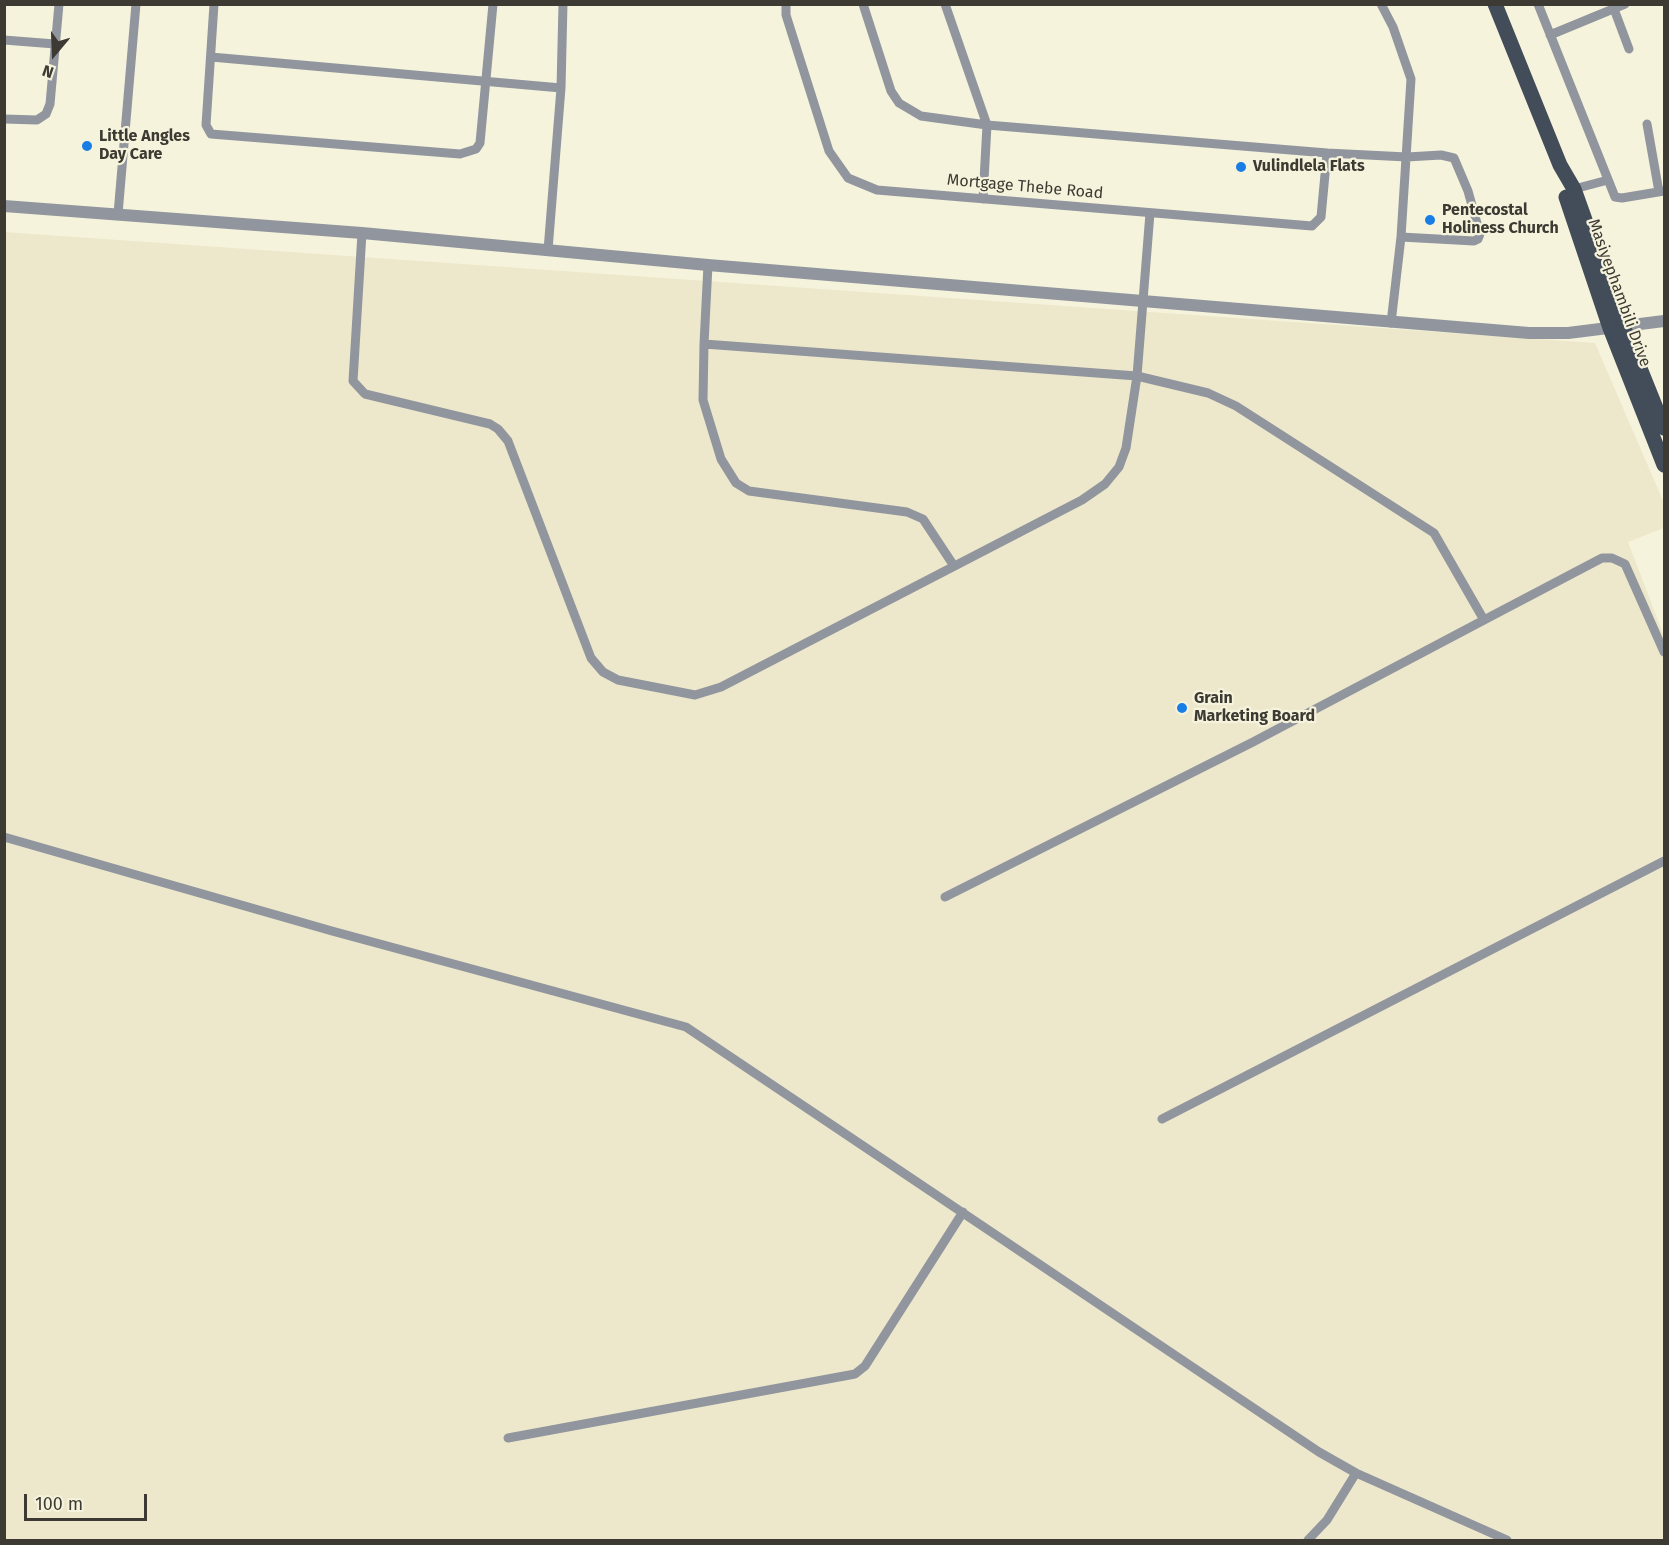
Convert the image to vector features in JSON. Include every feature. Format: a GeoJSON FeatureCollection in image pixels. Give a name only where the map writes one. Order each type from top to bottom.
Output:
{"type":"FeatureCollection","features":[{"type":"Feature","properties":{"kind":"main road","name":"Masiyephambili Drive"},"geometry":{"type":"LineString","coordinates":[[1495,4],[1560,165],[1574,189],[1617,327],[1665,465]]}},
{"type":"Feature","properties":{"kind":"main road","name":"Masiyephambili Drive"},"geometry":{"type":"LineString","coordinates":[[1560,165],[1566,197],[1617,327],[1665,428]]}},
{"type":"Feature","properties":{"kind":"street"},"geometry":{"type":"LineString","coordinates":[[4,119],[37,120],[46,114],[50,104],[59,4]]}},
{"type":"Feature","properties":{"kind":"street"},"geometry":{"type":"LineString","coordinates":[[118,214],[136,4]]}},
{"type":"Feature","properties":{"kind":"street"},"geometry":{"type":"LineString","coordinates":[[214,4],[206,125],[211,134],[460,154],[476,148],[480,143],[493,4]]}},
{"type":"Feature","properties":{"kind":"street"},"geometry":{"type":"LineString","coordinates":[[548,250],[561,88],[563,4]]}},
{"type":"Feature","properties":{"kind":"street","name":"Mortgage Thebe Road"},"geometry":{"type":"LineString","coordinates":[[786,4],[786,15],[829,151],[848,178],[877,190],[1312,226],[1321,217],[1328,153]]}},
{"type":"Feature","properties":{"kind":"street"},"geometry":{"type":"LineString","coordinates":[[863,4],[885,77],[899,103],[921,116],[987,125],[1328,153],[1407,157],[1441,155],[1454,158],[1460,167],[1480,234],[1474,241],[1401,237]]}},
{"type":"Feature","properties":{"kind":"street"},"geometry":{"type":"LineString","coordinates":[[945,4],[987,125],[983,199]]}},
{"type":"Feature","properties":{"kind":"street"},"geometry":{"type":"LineString","coordinates":[[1381,4],[1397,37],[1411,79],[1401,237],[1391,323]]}},
{"type":"Feature","properties":{"kind":"street"},"geometry":{"type":"LineString","coordinates":[[1538,4],[1617,198],[1662,191],[1647,124]]}},
{"type":"Feature","properties":{"kind":"street"},"geometry":{"type":"LineString","coordinates":[[1550,35],[1625,4]]}},
{"type":"Feature","properties":{"kind":"street"},"geometry":{"type":"LineString","coordinates":[[1614,9],[1629,49]]}},
{"type":"Feature","properties":{"kind":"street"},"geometry":{"type":"LineString","coordinates":[[4,40],[55,44]]}},
{"type":"Feature","properties":{"kind":"street"},"geometry":{"type":"LineString","coordinates":[[211,57],[561,88]]}},
{"type":"Feature","properties":{"kind":"street"},"geometry":{"type":"LineString","coordinates":[[1574,189],[1608,180]]}},
{"type":"Feature","properties":{"kind":"street"},"geometry":{"type":"LineString","coordinates":[[4,206],[362,233],[1391,323],[1550,334],[1665,321]]}},
{"type":"Feature","properties":{"kind":"street"},"geometry":{"type":"LineString","coordinates":[[362,233],[353,381],[364,394],[490,424],[504,434],[591,658],[603,672],[618,680],[695,695],[709,693],[1082,500],[1105,483],[1119,467],[1126,448],[1137,376],[1150,213]]}},
{"type":"Feature","properties":{"kind":"street"},"geometry":{"type":"LineString","coordinates":[[708,265],[703,400],[721,459],[736,483],[749,491],[907,512],[923,519],[954,566]]}},
{"type":"Feature","properties":{"kind":"street"},"geometry":{"type":"LineString","coordinates":[[704,344],[1137,376],[1208,393],[1236,406],[1423,524],[1442,542],[1484,620]]}},
{"type":"Feature","properties":{"kind":"street"},"geometry":{"type":"LineString","coordinates":[[945,897],[1243,747],[1602,558],[1612,558],[1625,564],[1665,652]]}},
{"type":"Feature","properties":{"kind":"street"},"geometry":{"type":"LineString","coordinates":[[4,837],[332,931],[686,1027],[1299,1439],[1356,1473],[1507,1540]]}},
{"type":"Feature","properties":{"kind":"street"},"geometry":{"type":"LineString","coordinates":[[1162,1119],[1665,861]]}},
{"type":"Feature","properties":{"kind":"street"},"geometry":{"type":"LineString","coordinates":[[508,1438],[855,1374],[865,1366],[963,1212]]}},
{"type":"Feature","properties":{"kind":"street"},"geometry":{"type":"LineString","coordinates":[[1308,1540],[1327,1520],[1356,1473]]}},
{"type":"Feature","properties":{"kind":"shaded area"},"geometry":{"type":"Polygon","coordinates":[[[4,232],[1595,343],[1664,503],[1664,528],[1628,542],[1664,636],[1664,1540],[5,1540],[4,232]]]}},
{"type":"Feature","properties":{"kind":"place","name":"Little Angles Day Care"},"geometry":{"type":"Point","coordinates":[87,146]}},
{"type":"Feature","properties":{"kind":"place","name":"Vulindlela Flats"},"geometry":{"type":"Point","coordinates":[1241,167]}},
{"type":"Feature","properties":{"kind":"place","name":"Pentecostal Holiness Church"},"geometry":{"type":"Point","coordinates":[1430,220]}},
{"type":"Feature","properties":{"kind":"place","name":"Grain Marketing Board"},"geometry":{"type":"Point","coordinates":[1182,708]}}]}
